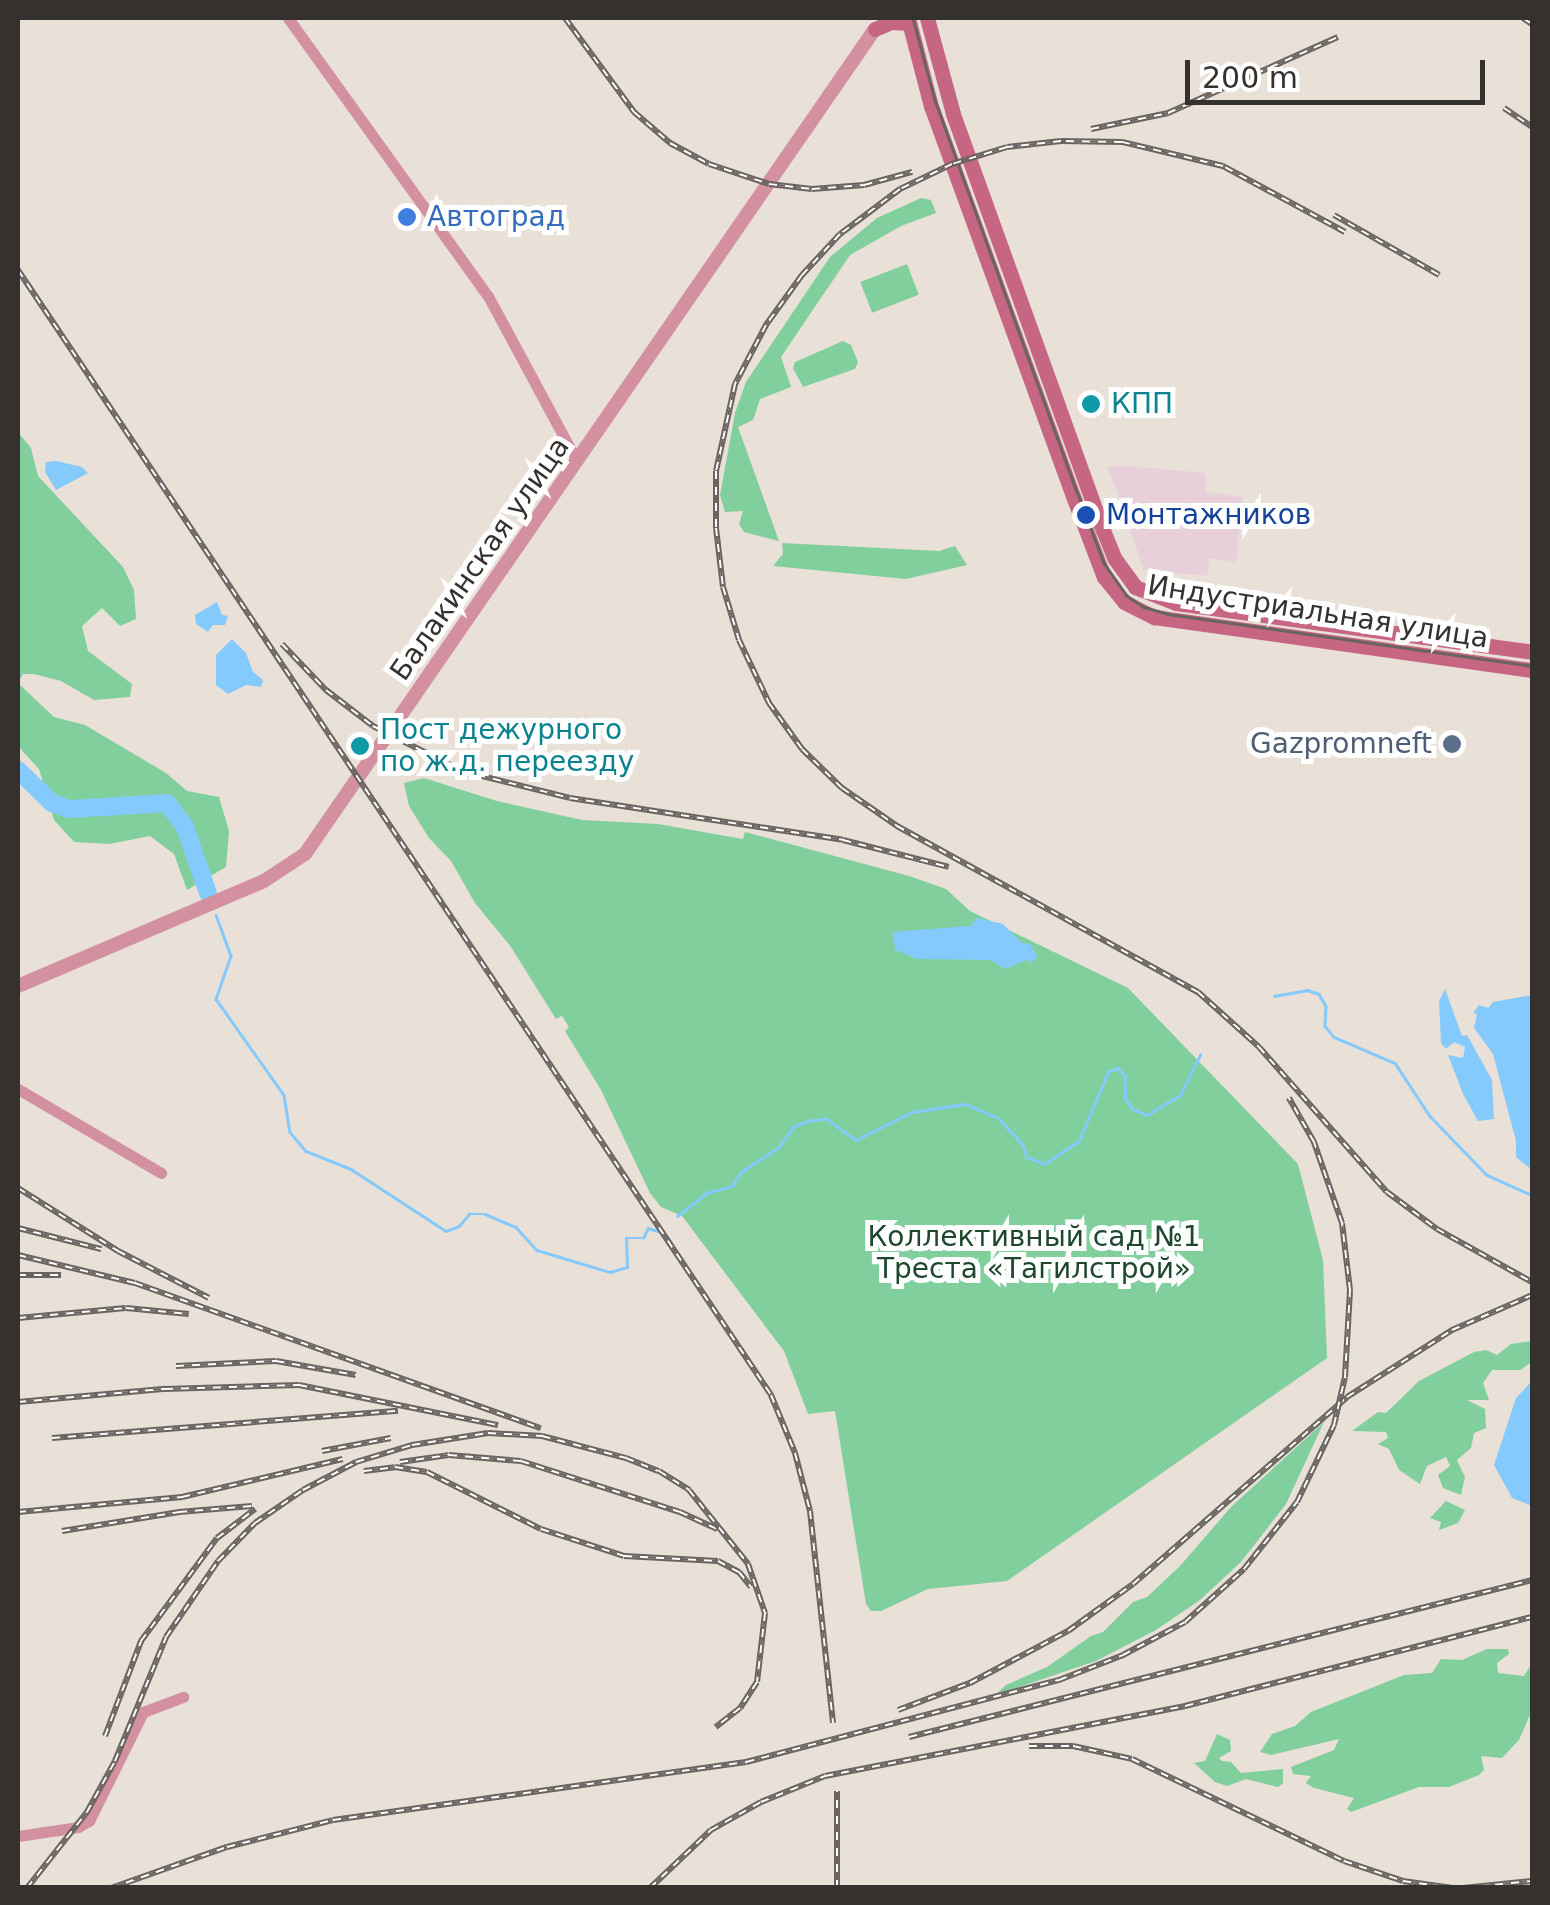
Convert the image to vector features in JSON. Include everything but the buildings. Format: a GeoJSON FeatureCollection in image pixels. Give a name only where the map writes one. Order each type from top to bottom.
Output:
{"type":"FeatureCollection","features":[{"type":"Feature","properties":{"kind":"main road"},"geometry":{"type":"LineString","coordinates":[[878,23],[908,20]]}},
{"type":"Feature","properties":{"kind":"main road","name":"Индустриальная улица"},"geometry":{"type":"LineString","coordinates":[[908,20],[938,128],[1089,539],[1117,596],[1130,608],[1154,617],[1532,670]]}},
{"type":"Feature","properties":{"kind":"main road","name":"Индустриальная улица"},"geometry":{"type":"LineString","coordinates":[[927,21],[953,114],[1103,530],[1115,560],[1135,586],[1176,603],[1532,652]]}},
{"type":"Feature","properties":{"kind":"street"},"geometry":{"type":"LineString","coordinates":[[288,18],[488,296],[577,460]]}},
{"type":"Feature","properties":{"kind":"street","name":"Балакинская улица"},"geometry":{"type":"LineString","coordinates":[[18,986],[264,881],[305,854],[878,23]]}},
{"type":"Feature","properties":{"kind":"street"},"geometry":{"type":"LineString","coordinates":[[18,1089],[161,1173]]}},
{"type":"Feature","properties":{"kind":"street"},"geometry":{"type":"LineString","coordinates":[[18,1836],[78,1827],[89,1821],[143,1712],[183,1696]]}},
{"type":"Feature","properties":{"kind":"shaded area"},"geometry":{"type":"Polygon","coordinates":[[[1108,467],[1205,473],[1206,492],[1243,497],[1236,562],[1210,558],[1207,576],[1144,570],[1108,467]]]}},
{"type":"Feature","properties":{"kind":"green space"},"geometry":{"type":"Polygon","coordinates":[[[921,198],[931,200],[936,213],[901,226],[850,255],[781,357],[791,387],[760,399],[753,420],[738,427],[779,541],[744,532],[739,524],[743,511],[725,512],[720,495],[735,413],[746,382],[830,257],[877,218],[921,198]]]}},
{"type":"Feature","properties":{"kind":"green space"},"geometry":{"type":"Polygon","coordinates":[[[907,264],[919,295],[872,313],[860,282],[907,264]]]}},
{"type":"Feature","properties":{"kind":"green space"},"geometry":{"type":"Polygon","coordinates":[[[843,341],[851,345],[858,362],[855,369],[803,387],[793,368],[795,362],[843,341]]]}},
{"type":"Feature","properties":{"kind":"green space"},"geometry":{"type":"Polygon","coordinates":[[[18,432],[31,448],[38,476],[123,567],[134,590],[136,619],[120,626],[102,608],[82,626],[88,651],[132,684],[130,697],[94,700],[61,681],[34,674],[23,674],[18,683],[18,432]]]}},
{"type":"Feature","properties":{"kind":"green space"},"geometry":{"type":"Polygon","coordinates":[[[782,543],[939,551],[955,546],[967,565],[906,579],[773,566],[783,554],[782,543]]]}},
{"type":"Feature","properties":{"kind":"green space"},"geometry":{"type":"Polygon","coordinates":[[[18,683],[54,717],[85,725],[166,773],[187,791],[219,797],[229,831],[226,867],[187,890],[174,854],[150,836],[109,844],[74,842],[54,820],[39,769],[18,746],[18,683]]]}},
{"type":"Feature","properties":{"kind":"green space","name":"Коллективный сад №1 Треста «Тагилстрой»"},"geometry":{"type":"Polygon","coordinates":[[[424,778],[497,801],[582,820],[658,824],[743,839],[745,832],[909,876],[946,889],[970,911],[1128,988],[1298,1164],[1323,1260],[1327,1358],[1007,1581],[928,1589],[881,1611],[871,1611],[866,1604],[835,1411],[808,1414],[784,1351],[682,1216],[661,1207],[650,1193],[601,1090],[565,1031],[569,1027],[562,1016],[556,1019],[511,947],[475,903],[451,861],[429,838],[409,806],[404,783],[424,778]]]}},
{"type":"Feature","properties":{"kind":"green space"},"geometry":{"type":"Polygon","coordinates":[[[1532,1341],[1532,1362],[1520,1370],[1492,1370],[1483,1383],[1489,1400],[1467,1400],[1485,1409],[1486,1428],[1474,1433],[1471,1448],[1457,1460],[1465,1477],[1461,1495],[1443,1488],[1438,1475],[1450,1466],[1446,1457],[1427,1466],[1420,1484],[1399,1470],[1389,1449],[1378,1444],[1388,1438],[1386,1432],[1352,1431],[1378,1412],[1386,1413],[1419,1381],[1474,1352],[1486,1350],[1497,1355],[1511,1344],[1532,1341]]]}},
{"type":"Feature","properties":{"kind":"green space"},"geometry":{"type":"Polygon","coordinates":[[[1324,1422],[1286,1504],[1241,1562],[1200,1600],[1156,1630],[1096,1661],[995,1695],[1006,1685],[1047,1667],[1103,1632],[1133,1602],[1147,1597],[1231,1507],[1324,1422]]]}},
{"type":"Feature","properties":{"kind":"green space"},"geometry":{"type":"Polygon","coordinates":[[[1446,1501],[1465,1510],[1458,1523],[1439,1530],[1441,1522],[1430,1518],[1446,1501]]]}},
{"type":"Feature","properties":{"kind":"green space"},"geometry":{"type":"Polygon","coordinates":[[[1487,1649],[1508,1649],[1509,1654],[1497,1663],[1498,1673],[1524,1676],[1532,1663],[1532,1710],[1519,1740],[1502,1758],[1481,1756],[1484,1770],[1479,1775],[1449,1787],[1419,1787],[1351,1812],[1347,1809],[1354,1798],[1314,1788],[1306,1783],[1311,1776],[1293,1774],[1291,1767],[1334,1750],[1339,1739],[1271,1755],[1260,1752],[1272,1734],[1295,1726],[1311,1712],[1404,1675],[1432,1673],[1441,1659],[1462,1660],[1487,1649]]]}},
{"type":"Feature","properties":{"kind":"green space"},"geometry":{"type":"Polygon","coordinates":[[[1217,1734],[1230,1740],[1231,1751],[1219,1758],[1222,1761],[1231,1762],[1241,1773],[1283,1769],[1283,1783],[1278,1787],[1246,1779],[1227,1786],[1215,1782],[1194,1763],[1205,1761],[1217,1734]]]}},
{"type":"Feature","properties":{"kind":"water"},"geometry":{"type":"Polygon","coordinates":[[[46,462],[82,467],[88,473],[56,490],[45,472],[46,462]]]}},
{"type":"Feature","properties":{"kind":"water"},"geometry":{"type":"Polygon","coordinates":[[[217,602],[222,615],[228,616],[225,625],[213,625],[208,632],[196,624],[195,615],[217,602]]]}},
{"type":"Feature","properties":{"kind":"water"},"geometry":{"type":"Polygon","coordinates":[[[232,639],[246,653],[253,672],[263,680],[261,687],[246,685],[228,694],[216,685],[216,655],[232,639]]]}},
{"type":"Feature","properties":{"kind":"water"},"geometry":{"type":"Polygon","coordinates":[[[977,918],[1003,924],[1022,943],[1030,944],[1037,956],[1032,963],[1026,960],[1005,969],[991,960],[917,959],[895,950],[893,932],[970,926],[977,918]]]}},
{"type":"Feature","properties":{"kind":"water"},"geometry":{"type":"Polygon","coordinates":[[[1445,989],[1462,1036],[1467,1035],[1492,1080],[1494,1119],[1478,1121],[1463,1094],[1448,1055],[1463,1058],[1465,1047],[1454,1042],[1446,1049],[1441,1043],[1439,1001],[1445,989]]]}},
{"type":"Feature","properties":{"kind":"water"},"geometry":{"type":"Polygon","coordinates":[[[1532,995],[1532,1170],[1516,1157],[1516,1141],[1493,1054],[1474,1028],[1477,1014],[1473,1013],[1479,1005],[1488,1008],[1493,1002],[1532,995]]]}},
{"type":"Feature","properties":{"kind":"water"},"geometry":{"type":"Polygon","coordinates":[[[1532,1381],[1532,1506],[1512,1498],[1494,1465],[1516,1398],[1532,1381]]]}},
{"type":"Feature","properties":{"kind":"waterway"},"geometry":{"type":"LineString","coordinates":[[18,770],[52,803],[69,809],[167,803],[185,827],[208,893]]}},
{"type":"Feature","properties":{"kind":"waterway"},"geometry":{"type":"LineString","coordinates":[[216,915],[231,956],[216,999],[284,1095],[290,1132],[306,1151],[351,1169],[446,1231],[459,1226],[469,1214],[485,1214],[516,1227],[537,1250],[610,1272],[627,1267],[626,1238],[643,1238],[648,1228],[658,1231]]}},
{"type":"Feature","properties":{"kind":"waterway"},"geometry":{"type":"LineString","coordinates":[[1274,996],[1307,990],[1319,994],[1326,1006],[1325,1026],[1334,1037],[1395,1063],[1430,1116],[1487,1175],[1532,1195]]}},
{"type":"Feature","properties":{"kind":"waterway"},"geometry":{"type":"LineString","coordinates":[[677,1216],[706,1193],[732,1186],[741,1172],[778,1148],[794,1126],[811,1120],[827,1119],[856,1140],[912,1112],[965,1104],[998,1118],[1022,1143],[1027,1157],[1044,1164],[1079,1141],[1108,1072],[1118,1068],[1125,1076],[1126,1099],[1133,1109],[1147,1115],[1180,1095],[1200,1055]]}},
{"type":"Feature","properties":{"kind":"tram line"},"geometry":{"type":"LineString","coordinates":[[913,18],[935,100],[1078,494],[1104,563],[1126,595],[1144,607],[1168,614],[1532,666]]}},
{"type":"Feature","properties":{"kind":"railway"},"geometry":{"type":"LineString","coordinates":[[565,18],[634,112],[670,143],[709,164],[769,184],[812,189],[864,185],[912,172]]}},
{"type":"Feature","properties":{"kind":"railway"},"geometry":{"type":"LineString","coordinates":[[1523,18],[1532,24]]}},
{"type":"Feature","properties":{"kind":"railway"},"geometry":{"type":"LineString","coordinates":[[1091,129],[1168,113],[1338,37]]}},
{"type":"Feature","properties":{"kind":"railway"},"geometry":{"type":"LineString","coordinates":[[1504,108],[1532,127]]}},
{"type":"Feature","properties":{"kind":"railway"},"geometry":{"type":"LineString","coordinates":[[1345,232],[1223,166],[1122,142],[1061,141],[1007,147],[952,164],[900,189],[840,234],[802,275],[766,325],[735,384],[716,471],[716,528],[723,587],[739,640],[769,703],[802,749],[842,788],[897,826],[1198,992],[1259,1047],[1387,1192],[1437,1229],[1532,1282]]}},
{"type":"Feature","properties":{"kind":"railway"},"geometry":{"type":"LineString","coordinates":[[1334,215],[1439,275]]}},
{"type":"Feature","properties":{"kind":"railway"},"geometry":{"type":"LineString","coordinates":[[18,270],[771,1395],[795,1453],[810,1511],[833,1723]]}},
{"type":"Feature","properties":{"kind":"railway"},"geometry":{"type":"LineString","coordinates":[[282,644],[326,690],[373,726],[462,771],[570,798],[843,840],[949,867]]}},
{"type":"Feature","properties":{"kind":"railway"},"geometry":{"type":"LineString","coordinates":[[111,1888],[227,1847],[333,1820],[746,1762],[1059,1680],[1123,1655],[1185,1622],[1244,1569],[1297,1502],[1334,1425],[1345,1377],[1350,1290],[1342,1223],[1314,1142],[1289,1098]]}},
{"type":"Feature","properties":{"kind":"railway"},"geometry":{"type":"LineString","coordinates":[[18,1188],[118,1251],[209,1298]]}},
{"type":"Feature","properties":{"kind":"railway"},"geometry":{"type":"LineString","coordinates":[[18,1228],[101,1249]]}},
{"type":"Feature","properties":{"kind":"railway"},"geometry":{"type":"LineString","coordinates":[[18,1255],[135,1283],[541,1428]]}},
{"type":"Feature","properties":{"kind":"railway"},"geometry":{"type":"LineString","coordinates":[[18,1275],[61,1275]]}},
{"type":"Feature","properties":{"kind":"railway"},"geometry":{"type":"LineString","coordinates":[[898,1710],[970,1683],[1068,1631],[1133,1584],[1347,1397],[1452,1330],[1532,1295]]}},
{"type":"Feature","properties":{"kind":"railway"},"geometry":{"type":"LineString","coordinates":[[18,1318],[126,1308],[189,1314]]}},
{"type":"Feature","properties":{"kind":"railway"},"geometry":{"type":"LineString","coordinates":[[176,1366],[276,1361],[356,1375]]}},
{"type":"Feature","properties":{"kind":"railway"},"geometry":{"type":"LineString","coordinates":[[18,1402],[165,1389],[299,1385],[498,1425]]}},
{"type":"Feature","properties":{"kind":"railway"},"geometry":{"type":"LineString","coordinates":[[52,1438],[398,1411]]}},
{"type":"Feature","properties":{"kind":"railway"},"geometry":{"type":"LineString","coordinates":[[27,1888],[87,1812],[115,1761],[166,1637],[218,1561],[255,1523],[303,1490],[356,1462],[412,1445],[488,1433],[542,1436],[626,1458],[659,1471],[689,1490],[748,1564],[765,1613],[757,1682],[740,1708],[716,1727]]}},
{"type":"Feature","properties":{"kind":"railway"},"geometry":{"type":"LineString","coordinates":[[322,1451],[391,1438]]}},
{"type":"Feature","properties":{"kind":"railway"},"geometry":{"type":"LineString","coordinates":[[400,1462],[449,1455],[521,1461],[680,1512],[717,1529]]}},
{"type":"Feature","properties":{"kind":"railway"},"geometry":{"type":"LineString","coordinates":[[18,1512],[182,1497],[343,1459]]}},
{"type":"Feature","properties":{"kind":"railway"},"geometry":{"type":"LineString","coordinates":[[364,1471],[395,1467],[427,1472],[541,1529],[624,1556],[718,1561],[739,1572],[751,1587]]}},
{"type":"Feature","properties":{"kind":"railway"},"geometry":{"type":"LineString","coordinates":[[62,1531],[179,1512],[252,1506]]}},
{"type":"Feature","properties":{"kind":"railway"},"geometry":{"type":"LineString","coordinates":[[105,1736],[141,1641],[217,1538],[255,1509]]}},
{"type":"Feature","properties":{"kind":"railway"},"geometry":{"type":"LineString","coordinates":[[909,1737],[1532,1580]]}},
{"type":"Feature","properties":{"kind":"railway"},"geometry":{"type":"LineString","coordinates":[[650,1888],[711,1830],[761,1802],[825,1776],[1185,1706],[1532,1617]]}},
{"type":"Feature","properties":{"kind":"railway"},"geometry":{"type":"LineString","coordinates":[[1029,1746],[1073,1746],[1132,1759],[1344,1861],[1403,1881],[1453,1888]]}},
{"type":"Feature","properties":{"kind":"railway"},"geometry":{"type":"LineString","coordinates":[[837,1791],[837,1888]]}},
{"type":"Feature","properties":{"kind":"railway"},"geometry":{"type":"LineString","coordinates":[[1463,1888],[1532,1881]]}},
{"type":"Feature","properties":{"kind":"place","name":"Автоград"},"geometry":{"type":"Point","coordinates":[407,217]}},
{"type":"Feature","properties":{"kind":"place","name":"КПП"},"geometry":{"type":"Point","coordinates":[1091,404]}},
{"type":"Feature","properties":{"kind":"place","name":"Монтажников"},"geometry":{"type":"Point","coordinates":[1086,515]}},
{"type":"Feature","properties":{"kind":"place","name":"Gazpromneft"},"geometry":{"type":"Point","coordinates":[1452,744]}},
{"type":"Feature","properties":{"kind":"place","name":"Пост дежурного по ж.д. переезду"},"geometry":{"type":"Point","coordinates":[360,746]}}]}
